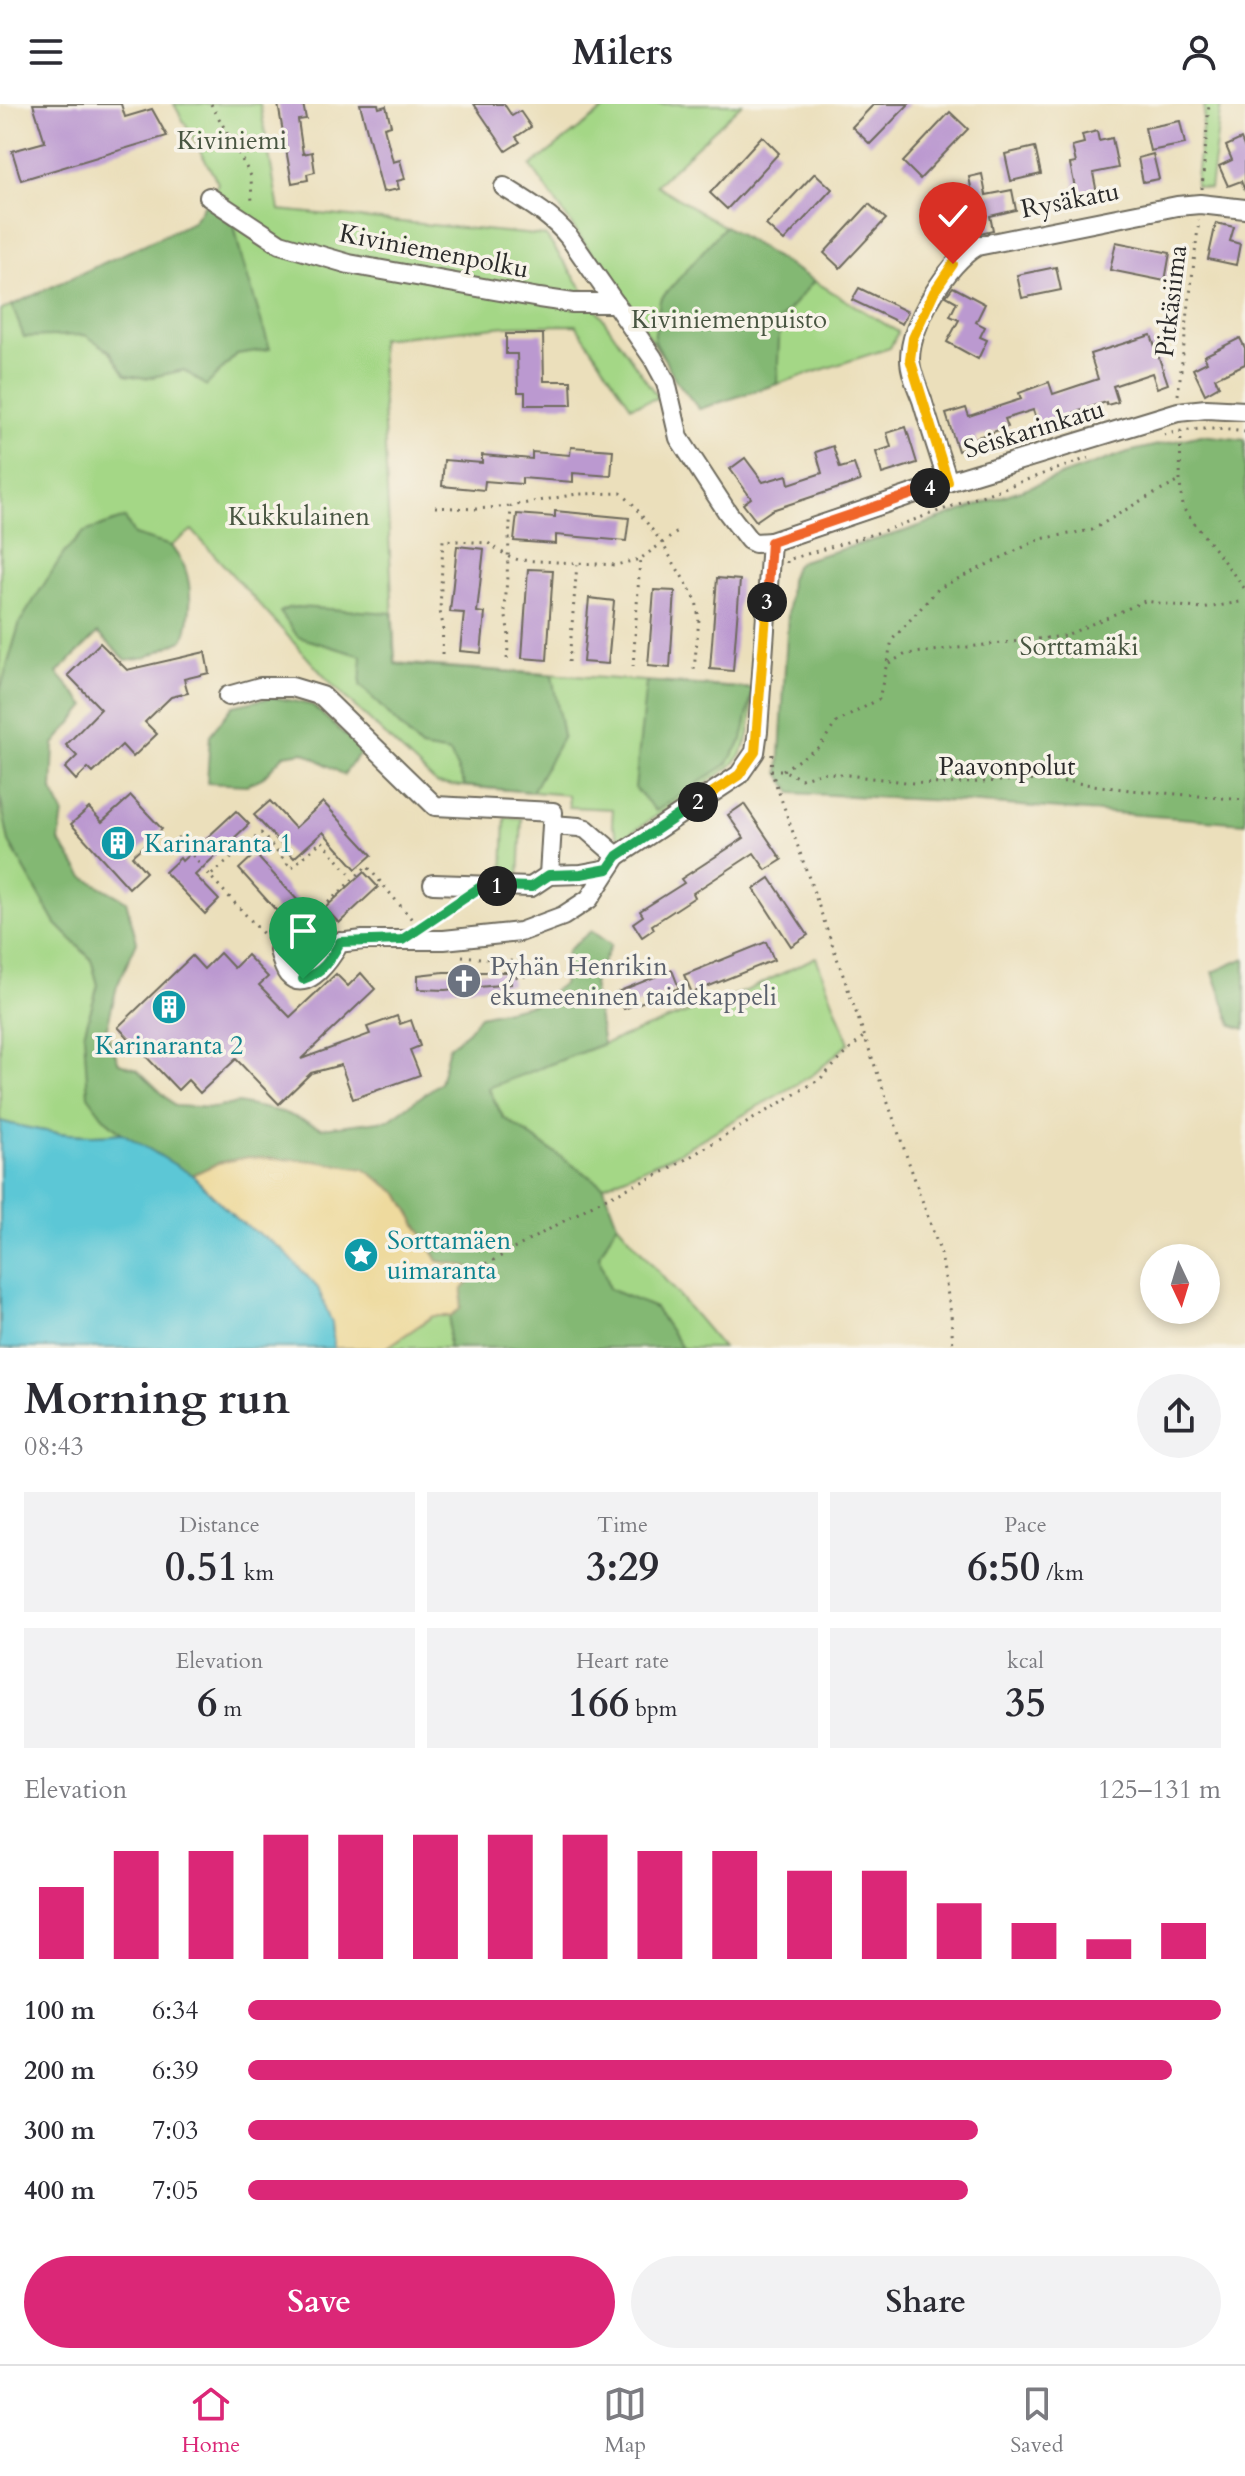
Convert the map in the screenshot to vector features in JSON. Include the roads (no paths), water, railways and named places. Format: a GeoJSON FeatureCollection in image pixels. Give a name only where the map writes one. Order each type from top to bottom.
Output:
{"type":"FeatureCollection","features":[{"type":"Feature","properties":{"kind":"street"},"geometry":{"type":"LineString","coordinates":[[433,884],[531,887],[549,875],[585,873],[613,862],[739,775],[755,752],[771,542],[755,543],[749,540],[728,513],[679,438],[666,382],[653,358],[558,223],[504,187]]}},
{"type":"Feature","properties":{"kind":"street","name":"Kiviniemenpolku"},"geometry":{"type":"LineString","coordinates":[[209,197],[280,244],[349,264],[539,298],[586,304],[615,303]]}},
{"type":"Feature","properties":{"kind":"street","name":"Rysäkatu"},"geometry":{"type":"LineString","coordinates":[[948,482],[910,359],[913,338],[934,292],[953,264],[966,252],[977,246],[1177,206],[1200,204],[1245,209]]}},
{"type":"Feature","properties":{"kind":"street","name":"Seiskarinkatu"},"geometry":{"type":"LineString","coordinates":[[771,542],[948,482],[1178,412],[1245,411]]}},
{"type":"Feature","properties":{"kind":"street"},"geometry":{"type":"LineString","coordinates":[[228,696],[260,687],[292,687],[322,696],[435,806],[553,812],[549,875]]}},
{"type":"Feature","properties":{"kind":"street"},"geometry":{"type":"LineString","coordinates":[[552,825],[586,829],[613,862]]}},
{"type":"Feature","properties":{"kind":"street"},"geometry":{"type":"LineString","coordinates":[[585,873],[598,841]]}},
{"type":"Feature","properties":{"kind":"street"},"geometry":{"type":"LineString","coordinates":[[340,942],[326,965],[316,974],[303,979],[293,978],[286,972],[279,950],[340,942],[363,940],[444,940],[520,932],[576,909],[589,899],[613,862]]}},
{"type":"Feature","properties":{"kind":"water"},"geometry":{"type":"Polygon","coordinates":[[[0,1121],[61,1133],[122,1133],[192,1175],[236,1219],[282,1249],[318,1288],[332,1323],[334,1348],[0,1348],[0,1121]]]}},
{"type":"Feature","properties":{"kind":"place","name":"Karinaranta 1"},"geometry":{"type":"Point","coordinates":[118,843]}},
{"type":"Feature","properties":{"kind":"place","name":"Pyhän Henrikin ekumeeninen taidekappeli"},"geometry":{"type":"Point","coordinates":[464,981]}},
{"type":"Feature","properties":{"kind":"place","name":"Karinaranta 2"},"geometry":{"type":"Point","coordinates":[169,1007]}},
{"type":"Feature","properties":{"kind":"place","name":"Sorttamäen uimaranta"},"geometry":{"type":"Point","coordinates":[361,1255]}},
{"type":"Feature","properties":{"kind":"park label","name":"Kiviniemi"},"geometry":{"type":"Point","coordinates":[232,140]}},
{"type":"Feature","properties":{"kind":"park label","name":"Kiviniemenpuisto"},"geometry":{"type":"Point","coordinates":[729,319]}},
{"type":"Feature","properties":{"kind":"park label","name":"Kukkulainen"},"geometry":{"type":"Point","coordinates":[299,516]}},
{"type":"Feature","properties":{"kind":"park label","name":"Sorttamäki"},"geometry":{"type":"Point","coordinates":[1079,646]}}]}
